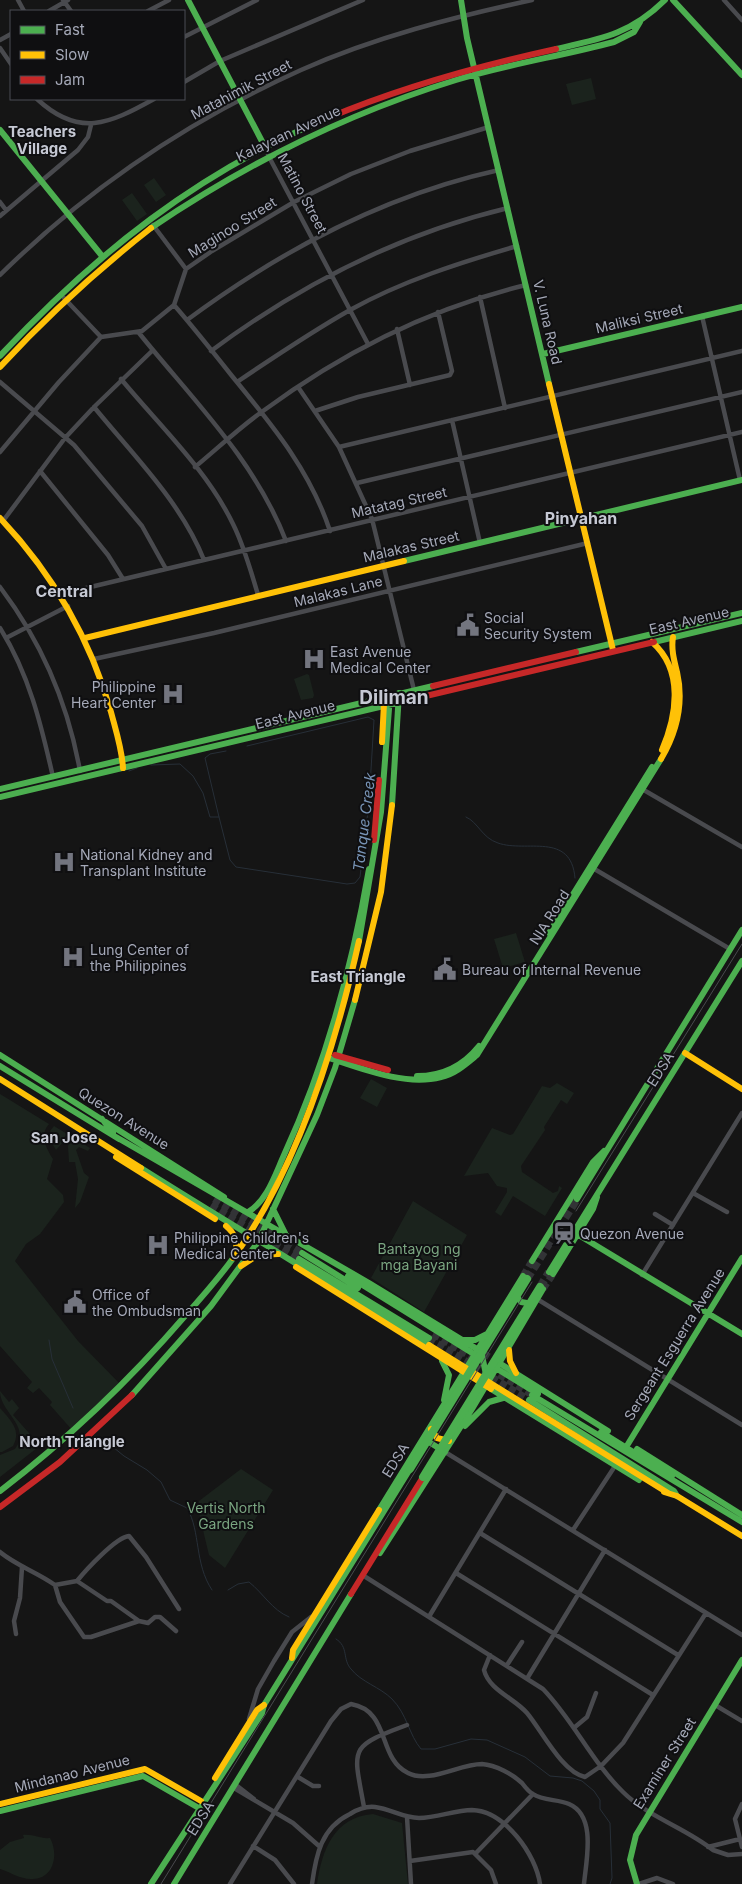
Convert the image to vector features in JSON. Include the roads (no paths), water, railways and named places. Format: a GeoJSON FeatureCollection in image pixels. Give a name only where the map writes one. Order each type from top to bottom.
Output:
{"type":"FeatureCollection","features":[{"type":"Feature","properties":{"kind":"main road","name":"Matino Street"},"geometry":{"type":"LineString","coordinates":[[188,0],[267,151]]}},
{"type":"Feature","properties":{"kind":"main road","name":"V. Luna Road"},"geometry":{"type":"LineString","coordinates":[[461,0],[462,16],[612,647]]}},
{"type":"Feature","properties":{"kind":"main road","name":"Kalayaan Avenue"},"geometry":{"type":"LineString","coordinates":[[0,367],[62,296],[188,192],[362,103],[418,83],[476,71],[598,39],[640,22],[665,0]]}},
{"type":"Feature","properties":{"kind":"main road"},"geometry":{"type":"LineString","coordinates":[[673,0],[742,75]]}},
{"type":"Feature","properties":{"kind":"main road"},"geometry":{"type":"LineString","coordinates":[[0,130],[39,181],[102,256]]}},
{"type":"Feature","properties":{"kind":"main road","name":"Kalayaan Avenue"},"geometry":{"type":"LineString","coordinates":[[0,356],[102,256],[151,222]]}},
{"type":"Feature","properties":{"kind":"main road","name":"Maliksi Street"},"geometry":{"type":"LineString","coordinates":[[542,354],[742,307]]}},
{"type":"Feature","properties":{"kind":"main road","name":"Malakas Street"},"geometry":{"type":"LineString","coordinates":[[85,638],[385,564],[741,480]]}},
{"type":"Feature","properties":{"kind":"main road"},"geometry":{"type":"LineString","coordinates":[[2,519],[26,545],[61,594],[85,638],[107,696],[123,765]]}},
{"type":"Feature","properties":{"kind":"main road","name":"East Avenue"},"geometry":{"type":"LineString","coordinates":[[387,700],[398,702],[742,613]]}},
{"type":"Feature","properties":{"kind":"main road","name":"East Avenue"},"geometry":{"type":"LineString","coordinates":[[0,797],[387,700],[399,693],[612,647],[652,642],[742,621]]}},
{"type":"Feature","properties":{"kind":"main road","name":"NIA Road"},"geometry":{"type":"LineString","coordinates":[[330,1056],[421,1077],[444,1073],[466,1060],[482,1041],[669,746],[677,725],[680,690],[672,649],[672,637]]}},
{"type":"Feature","properties":{"kind":"main road","name":"NIA Road"},"geometry":{"type":"LineString","coordinates":[[641,788],[665,745],[672,724],[674,707],[675,693],[668,660],[659,646],[652,642]]}},
{"type":"Feature","properties":{"kind":"main road"},"geometry":{"type":"LineString","coordinates":[[0,1491],[51,1451],[102,1406],[164,1341],[211,1287],[233,1258],[248,1236],[278,1182],[309,1112],[364,968],[385,867],[399,693]]}},
{"type":"Feature","properties":{"kind":"main road"},"geometry":{"type":"LineString","coordinates":[[248,1212],[258,1206],[330,1056],[359,951],[372,882],[382,795],[387,700]]}},
{"type":"Feature","properties":{"kind":"main road"},"geometry":{"type":"LineString","coordinates":[[0,1507],[60,1462],[106,1421],[165,1360],[220,1294],[258,1242],[317,1115],[368,875],[375,825],[387,700]]}},
{"type":"Feature","properties":{"kind":"main road","name":"East Avenue"},"geometry":{"type":"LineString","coordinates":[[0,789],[54,776],[80,767],[123,765]]}},
{"type":"Feature","properties":{"kind":"main road"},"geometry":{"type":"LineString","coordinates":[[382,795],[392,796]]}},
{"type":"Feature","properties":{"kind":"main road","name":"EDSA"},"geometry":{"type":"LineString","coordinates":[[576,1199],[742,930]]}},
{"type":"Feature","properties":{"kind":"main road","name":"EDSA"},"geometry":{"type":"LineString","coordinates":[[599,1191],[594,1209],[551,1273],[589,1207],[742,960]]}},
{"type":"Feature","properties":{"kind":"main road"},"geometry":{"type":"LineString","coordinates":[[685,1052],[742,1089]]}},
{"type":"Feature","properties":{"kind":"main road","name":"Quezon Avenue"},"geometry":{"type":"LineString","coordinates":[[0,1055],[102,1120],[212,1202],[122,1150],[100,1141]]}},
{"type":"Feature","properties":{"kind":"main road","name":"Quezon Avenue"},"geometry":{"type":"LineString","coordinates":[[0,1066],[120,1135],[479,1353]]}},
{"type":"Feature","properties":{"kind":"main road","name":"Quezon Avenue"},"geometry":{"type":"LineString","coordinates":[[0,1079],[278,1254],[299,1259],[431,1336]]}},
{"type":"Feature","properties":{"kind":"main road","name":"Quezon Avenue"},"geometry":{"type":"LineString","coordinates":[[100,1141],[117,1157],[207,1214],[216,1216]]}},
{"type":"Feature","properties":{"kind":"main road","name":"EDSA"},"geometry":{"type":"LineString","coordinates":[[532,1261],[593,1162],[604,1151]]}},
{"type":"Feature","properties":{"kind":"main road"},"geometry":{"type":"LineString","coordinates":[[273,1209],[278,1222],[289,1237]]}},
{"type":"Feature","properties":{"kind":"main road"},"geometry":{"type":"LineString","coordinates":[[207,1214],[228,1228],[235,1236],[237,1246],[233,1258]]}},
{"type":"Feature","properties":{"kind":"main road"},"geometry":{"type":"LineString","coordinates":[[577,1234],[742,1334]]}},
{"type":"Feature","properties":{"kind":"main road","name":"Quezon Avenue"},"geometry":{"type":"LineString","coordinates":[[300,1244],[461,1339],[479,1353]]}},
{"type":"Feature","properties":{"kind":"main road"},"geometry":{"type":"LineString","coordinates":[[241,1266],[258,1255],[278,1254]]}},
{"type":"Feature","properties":{"kind":"main road","name":"Sergeant Esguerra Avenue"},"geometry":{"type":"LineString","coordinates":[[628,1444],[742,1258]]}},
{"type":"Feature","properties":{"kind":"main road","name":"Quezon Avenue"},"geometry":{"type":"LineString","coordinates":[[299,1259],[302,1272],[440,1358],[465,1370]]}},
{"type":"Feature","properties":{"kind":"main road","name":"Quezon Avenue"},"geometry":{"type":"LineString","coordinates":[[299,1259],[305,1268],[465,1370],[503,1398],[656,1490],[677,1496],[742,1536]]}},
{"type":"Feature","properties":{"kind":"main road","name":"EDSA"},"geometry":{"type":"LineString","coordinates":[[151,1884],[262,1713],[264,1705],[292,1658],[410,1469],[525,1277],[487,1334],[479,1353],[465,1370],[316,1612],[293,1650],[292,1658]]}},
{"type":"Feature","properties":{"kind":"main road"},"geometry":{"type":"LineString","coordinates":[[211,1287],[220,1294]]}},
{"type":"Feature","properties":{"kind":"main road","name":"EDSA"},"geometry":{"type":"LineString","coordinates":[[174,1884],[423,1477],[542,1288],[509,1348],[496,1365],[453,1440],[387,1544],[373,1561]]}},
{"type":"Feature","properties":{"kind":"main road"},"geometry":{"type":"LineString","coordinates":[[485,1384],[479,1353],[509,1306],[512,1294],[521,1302],[536,1301]]}},
{"type":"Feature","properties":{"kind":"main road"},"geometry":{"type":"LineString","coordinates":[[461,1339],[475,1340],[487,1334]]}},
{"type":"Feature","properties":{"kind":"main road"},"geometry":{"type":"LineString","coordinates":[[509,1348],[511,1364],[520,1376]]}},
{"type":"Feature","properties":{"kind":"main road"},"geometry":{"type":"LineString","coordinates":[[440,1358],[449,1375],[443,1405]]}},
{"type":"Feature","properties":{"kind":"main road"},"geometry":{"type":"LineString","coordinates":[[496,1365],[520,1376],[742,1515]]}},
{"type":"Feature","properties":{"kind":"main road","name":"Quezon Avenue"},"geometry":{"type":"LineString","coordinates":[[496,1365],[648,1460],[680,1481],[683,1486]]}},
{"type":"Feature","properties":{"kind":"main road","name":"Quezon Avenue"},"geometry":{"type":"LineString","coordinates":[[485,1384],[668,1493]]}},
{"type":"Feature","properties":{"kind":"main road","name":"Quezon Avenue"},"geometry":{"type":"LineString","coordinates":[[677,1496],[674,1491],[530,1397],[742,1522]]}},
{"type":"Feature","properties":{"kind":"main road"},"geometry":{"type":"LineString","coordinates":[[458,1431],[489,1402],[503,1398]]}},
{"type":"Feature","properties":{"kind":"main road"},"geometry":{"type":"LineString","coordinates":[[431,1426],[437,1438],[446,1441],[453,1440]]}},
{"type":"Feature","properties":{"kind":"main road"},"geometry":{"type":"LineString","coordinates":[[421,1441],[429,1442],[445,1452]]}},
{"type":"Feature","properties":{"kind":"main road"},"geometry":{"type":"LineString","coordinates":[[637,1450],[648,1460]]}},
{"type":"Feature","properties":{"kind":"main road"},"geometry":{"type":"LineString","coordinates":[[659,1468],[675,1474]]}},
{"type":"Feature","properties":{"kind":"main road","name":"Examiner Street"},"geometry":{"type":"LineString","coordinates":[[638,1884],[630,1865],[632,1843],[650,1810],[742,1660]]}},
{"type":"Feature","properties":{"kind":"main road","name":"EDSA"},"geometry":{"type":"LineString","coordinates":[[191,1822],[199,1804],[257,1710],[264,1705]]}},
{"type":"Feature","properties":{"kind":"main road","name":"Mindanao Avenue"},"geometry":{"type":"LineString","coordinates":[[0,1804],[145,1769],[199,1804]]}},
{"type":"Feature","properties":{"kind":"main road","name":"Mindanao Avenue"},"geometry":{"type":"LineString","coordinates":[[0,1811],[143,1776],[184,1795]]}},
{"type":"Feature","properties":{"kind":"street"},"geometry":{"type":"LineString","coordinates":[[150,10],[169,0]]}},
{"type":"Feature","properties":{"kind":"street"},"geometry":{"type":"LineString","coordinates":[[185,36],[201,26],[257,0]]}},
{"type":"Feature","properties":{"kind":"street"},"geometry":{"type":"LineString","coordinates":[[185,81],[220,61],[363,0]]}},
{"type":"Feature","properties":{"kind":"street","name":"Matahimik Street"},"geometry":{"type":"LineString","coordinates":[[0,275],[67,215],[176,136],[241,101],[301,70],[360,47],[462,16],[532,0]]}},
{"type":"Feature","properties":{"kind":"street"},"geometry":{"type":"LineString","coordinates":[[724,0],[742,20]]}},
{"type":"Feature","properties":{"kind":"street"},"geometry":{"type":"LineString","coordinates":[[51,10],[65,1]]}},
{"type":"Feature","properties":{"kind":"street"},"geometry":{"type":"LineString","coordinates":[[0,48],[10,63]]}},
{"type":"Feature","properties":{"kind":"street"},"geometry":{"type":"LineString","coordinates":[[37,100],[53,112],[69,120],[92,124],[120,117],[152,100]]}},
{"type":"Feature","properties":{"kind":"street"},"geometry":{"type":"LineString","coordinates":[[0,216],[84,144],[92,124]]}},
{"type":"Feature","properties":{"kind":"street","name":"Maginoo Street"},"geometry":{"type":"LineString","coordinates":[[174,305],[186,270],[239,234],[294,202],[388,159],[489,127]]}},
{"type":"Feature","properties":{"kind":"street","name":"Matino Street"},"geometry":{"type":"LineString","coordinates":[[267,151],[368,344]]}},
{"type":"Feature","properties":{"kind":"street"},"geometry":{"type":"LineString","coordinates":[[187,320],[248,277],[313,239],[402,199],[499,170]]}},
{"type":"Feature","properties":{"kind":"street"},"geometry":{"type":"LineString","coordinates":[[0,202],[6,210]]}},
{"type":"Feature","properties":{"kind":"street"},"geometry":{"type":"LineString","coordinates":[[211,351],[270,310],[331,274],[416,236],[508,208]]}},
{"type":"Feature","properties":{"kind":"street"},"geometry":{"type":"LineString","coordinates":[[151,222],[186,270]]}},
{"type":"Feature","properties":{"kind":"street"},"geometry":{"type":"LineString","coordinates":[[237,382],[282,351],[350,310],[425,276],[517,246]]}},
{"type":"Feature","properties":{"kind":"street"},"geometry":{"type":"LineString","coordinates":[[196,467],[262,412],[298,387],[368,344],[397,329],[438,312],[480,297],[526,285]]}},
{"type":"Feature","properties":{"kind":"street"},"geometry":{"type":"LineString","coordinates":[[62,296],[101,337]]}},
{"type":"Feature","properties":{"kind":"street"},"geometry":{"type":"LineString","coordinates":[[480,297],[505,408]]}},
{"type":"Feature","properties":{"kind":"street"},"geometry":{"type":"LineString","coordinates":[[0,452],[34,411],[101,337],[139,333],[174,305],[262,412],[298,460],[315,490],[330,531]]}},
{"type":"Feature","properties":{"kind":"street"},"geometry":{"type":"LineString","coordinates":[[315,411],[334,404],[446,377],[452,371],[438,312]]}},
{"type":"Feature","properties":{"kind":"street"},"geometry":{"type":"LineString","coordinates":[[702,316],[741,480]]}},
{"type":"Feature","properties":{"kind":"street"},"geometry":{"type":"LineString","coordinates":[[397,329],[410,385]]}},
{"type":"Feature","properties":{"kind":"street"},"geometry":{"type":"LineString","coordinates":[[139,333],[250,469],[266,496],[286,541]]}},
{"type":"Feature","properties":{"kind":"street"},"geometry":{"type":"LineString","coordinates":[[2,519],[66,438],[94,406],[153,350]]}},
{"type":"Feature","properties":{"kind":"street"},"geometry":{"type":"LineString","coordinates":[[339,447],[742,351]]}},
{"type":"Feature","properties":{"kind":"street"},"geometry":{"type":"LineString","coordinates":[[121,379],[196,467],[232,522],[245,551],[258,595]]}},
{"type":"Feature","properties":{"kind":"street"},"geometry":{"type":"LineString","coordinates":[[0,382],[74,445],[142,526],[166,569]]}},
{"type":"Feature","properties":{"kind":"street"},"geometry":{"type":"LineString","coordinates":[[298,387],[339,447],[372,519],[385,564],[414,690]]}},
{"type":"Feature","properties":{"kind":"street"},"geometry":{"type":"LineString","coordinates":[[357,483],[742,392]]}},
{"type":"Feature","properties":{"kind":"street"},"geometry":{"type":"LineString","coordinates":[[94,406],[180,513],[194,536],[204,560]]}},
{"type":"Feature","properties":{"kind":"street"},"geometry":{"type":"LineString","coordinates":[[452,420],[480,543]]}},
{"type":"Feature","properties":{"kind":"street","name":"Matatag Street"},"geometry":{"type":"LineString","coordinates":[[61,594],[742,432]]}},
{"type":"Feature","properties":{"kind":"street"},"geometry":{"type":"LineString","coordinates":[[40,471],[108,555],[123,579]]}},
{"type":"Feature","properties":{"kind":"street","name":"Malakas Lane"},"geometry":{"type":"LineString","coordinates":[[94,659],[588,543]]}},
{"type":"Feature","properties":{"kind":"street"},"geometry":{"type":"LineString","coordinates":[[0,587],[28,628],[60,696],[80,767]]}},
{"type":"Feature","properties":{"kind":"street"},"geometry":{"type":"LineString","coordinates":[[6,638],[68,606]]}},
{"type":"Feature","properties":{"kind":"street"},"geometry":{"type":"LineString","coordinates":[[0,628],[22,670],[36,704],[54,776]]}},
{"type":"Feature","properties":{"kind":"street"},"geometry":{"type":"LineString","coordinates":[[641,788],[742,847]]}},
{"type":"Feature","properties":{"kind":"street"},"geometry":{"type":"LineString","coordinates":[[592,867],[730,950]]}},
{"type":"Feature","properties":{"kind":"street"},"geometry":{"type":"LineString","coordinates":[[642,1274],[742,1113]]}},
{"type":"Feature","properties":{"kind":"street"},"geometry":{"type":"LineString","coordinates":[[693,1193],[727,1212]]}},
{"type":"Feature","properties":{"kind":"street"},"geometry":{"type":"LineString","coordinates":[[655,1214],[673,1225]]}},
{"type":"Feature","properties":{"kind":"street"},"geometry":{"type":"LineString","coordinates":[[536,1301],[742,1425]]}},
{"type":"Feature","properties":{"kind":"street"},"geometry":{"type":"LineString","coordinates":[[445,1452],[742,1635]]}},
{"type":"Feature","properties":{"kind":"street"},"geometry":{"type":"LineString","coordinates":[[573,1530],[615,1466]]}},
{"type":"Feature","properties":{"kind":"street"},"geometry":{"type":"LineString","coordinates":[[430,1616],[506,1490]]}},
{"type":"Feature","properties":{"kind":"street"},"geometry":{"type":"LineString","coordinates":[[480,1533],[678,1655]]}},
{"type":"Feature","properties":{"kind":"street"},"geometry":{"type":"LineString","coordinates":[[55,1585],[76,1581],[107,1550],[128,1536],[146,1557],[180,1609]]}},
{"type":"Feature","properties":{"kind":"street"},"geometry":{"type":"LineString","coordinates":[[528,1677],[605,1550]]}},
{"type":"Feature","properties":{"kind":"street"},"geometry":{"type":"LineString","coordinates":[[0,1552],[22,1567],[37,1573],[55,1585],[60,1602],[84,1637],[128,1626],[139,1621]]}},
{"type":"Feature","properties":{"kind":"street"},"geometry":{"type":"LineString","coordinates":[[16,1634],[14,1621],[20,1598],[22,1567]]}},
{"type":"Feature","properties":{"kind":"street"},"geometry":{"type":"LineString","coordinates":[[456,1573],[653,1695]]}},
{"type":"Feature","properties":{"kind":"street"},"geometry":{"type":"LineString","coordinates":[[364,1576],[490,1655],[508,1664],[543,1689],[575,1727],[601,1766],[622,1792],[708,1847],[728,1855],[742,1854]]}},
{"type":"Feature","properties":{"kind":"street"},"geometry":{"type":"LineString","coordinates":[[76,1581],[139,1621],[148,1623],[155,1617],[160,1617],[176,1631]]}},
{"type":"Feature","properties":{"kind":"street"},"geometry":{"type":"LineString","coordinates":[[245,1730],[258,1689],[292,1632],[316,1612]]}},
{"type":"Feature","properties":{"kind":"street"},"geometry":{"type":"LineString","coordinates":[[128,1613],[128,1626]]}},
{"type":"Feature","properties":{"kind":"street"},"geometry":{"type":"LineString","coordinates":[[490,1655],[484,1670],[488,1680],[528,1714],[571,1772],[585,1777],[601,1766],[623,1743],[706,1613]]}},
{"type":"Feature","properties":{"kind":"street"},"geometry":{"type":"LineString","coordinates":[[508,1664],[522,1642]]}},
{"type":"Feature","properties":{"kind":"street"},"geometry":{"type":"LineString","coordinates":[[575,1727],[587,1717],[596,1694]]}},
{"type":"Feature","properties":{"kind":"street"},"geometry":{"type":"LineString","coordinates":[[232,1883],[331,1722],[346,1706],[353,1704],[370,1713],[378,1720],[393,1761],[409,1774],[424,1776],[467,1766],[486,1765],[514,1776],[533,1794],[570,1804],[582,1817],[588,1831],[584,1884]]}},
{"type":"Feature","properties":{"kind":"street"},"geometry":{"type":"LineString","coordinates":[[715,1705],[742,1721]]}},
{"type":"Feature","properties":{"kind":"street"},"geometry":{"type":"LineString","coordinates":[[364,1807],[357,1770],[358,1752],[367,1741],[407,1726]]}},
{"type":"Feature","properties":{"kind":"street"},"geometry":{"type":"LineString","coordinates":[[298,1777],[313,1786],[319,1786]]}},
{"type":"Feature","properties":{"kind":"street"},"geometry":{"type":"LineString","coordinates":[[235,1786],[308,1834],[319,1846]]}},
{"type":"Feature","properties":{"kind":"street"},"geometry":{"type":"LineString","coordinates":[[476,1853],[533,1794]]}},
{"type":"Feature","properties":{"kind":"street"},"geometry":{"type":"LineString","coordinates":[[742,1804],[735,1819],[742,1847]]}},
{"type":"Feature","properties":{"kind":"street"},"geometry":{"type":"LineString","coordinates":[[312,1884],[319,1846],[332,1825],[344,1816],[364,1807],[379,1808],[407,1817],[431,1818],[475,1810],[492,1815],[505,1824],[536,1865],[540,1884]]}},
{"type":"Feature","properties":{"kind":"street"},"geometry":{"type":"LineString","coordinates":[[407,1817],[411,1884]]}},
{"type":"Feature","properties":{"kind":"street"},"geometry":{"type":"LineString","coordinates":[[708,1847],[740,1839]]}},
{"type":"Feature","properties":{"kind":"street"},"geometry":{"type":"LineString","coordinates":[[253,1846],[274,1860],[294,1884]]}},
{"type":"Feature","properties":{"kind":"street"},"geometry":{"type":"LineString","coordinates":[[410,1861],[468,1851],[476,1853],[491,1870],[496,1884]]}},
{"type":"Feature","properties":{"kind":"street"},"geometry":{"type":"LineString","coordinates":[[638,1884],[657,1878],[673,1884]]}},
{"type":"Feature","properties":{"kind":"waterway","name":"Tanque Creek"},"geometry":{"type":"LineString","coordinates":[[219,817],[230,860],[236,867],[347,884],[355,883],[360,877],[369,803],[374,720],[368,717],[247,746]]}},
{"type":"Feature","properties":{"kind":"waterway","name":"Tanque Creek"},"geometry":{"type":"LineString","coordinates":[[151,765],[180,764],[193,776],[203,793],[210,817],[219,817],[205,758],[210,754],[226,751]]}},
{"type":"Feature","properties":{"kind":"waterway"},"geometry":{"type":"LineString","coordinates":[[129,771],[137,768]]}},
{"type":"Feature","properties":{"kind":"waterway","name":"Tanque Creek"},"geometry":{"type":"LineString","coordinates":[[466,817],[474,822],[488,838],[498,843],[546,847],[556,849],[565,854],[572,863],[575,878]]}},
{"type":"Feature","properties":{"kind":"waterway"},"geometry":{"type":"LineString","coordinates":[[49,1340],[52,1359],[73,1408]]}},
{"type":"Feature","properties":{"kind":"waterway"},"geometry":{"type":"LineString","coordinates":[[95,1437],[108,1443],[124,1456],[147,1470],[161,1482],[170,1500],[187,1508],[194,1527],[202,1569],[212,1590]]}},
{"type":"Feature","properties":{"kind":"waterway"},"geometry":{"type":"LineString","coordinates":[[228,1590],[238,1584],[249,1582],[273,1606],[289,1617]]}},
{"type":"Feature","properties":{"kind":"waterway"},"geometry":{"type":"LineString","coordinates":[[336,1639],[343,1646],[348,1665],[355,1674],[387,1695],[397,1705],[421,1749],[435,1749],[471,1739],[487,1740],[525,1757],[550,1776],[573,1778],[582,1781],[594,1791],[600,1800],[600,1809],[610,1823],[612,1878],[610,1884]]}},
{"type":"Feature","properties":{"kind":"tunnel"},"geometry":{"type":"LineString","coordinates":[[214,1199],[302,1253]]}},
{"type":"Feature","properties":{"kind":"tunnel"},"geometry":{"type":"LineString","coordinates":[[527,1279],[577,1199]]}},
{"type":"Feature","properties":{"kind":"tunnel"},"geometry":{"type":"LineString","coordinates":[[211,1205],[299,1259]]}},
{"type":"Feature","properties":{"kind":"tunnel"},"geometry":{"type":"LineString","coordinates":[[523,1276],[532,1261]]}},
{"type":"Feature","properties":{"kind":"tunnel"},"geometry":{"type":"LineString","coordinates":[[540,1287],[549,1272]]}},
{"type":"Feature","properties":{"kind":"tunnel"},"geometry":{"type":"LineString","coordinates":[[543,1289],[553,1274]]}},
{"type":"Feature","properties":{"kind":"tunnel"},"geometry":{"type":"LineString","coordinates":[[433,1334],[476,1360]]}},
{"type":"Feature","properties":{"kind":"tunnel"},"geometry":{"type":"LineString","coordinates":[[429,1338],[529,1400]]}},
{"type":"Feature","properties":{"kind":"tunnel"},"geometry":{"type":"LineString","coordinates":[[483,1353],[496,1361]]}},
{"type":"Feature","properties":{"kind":"tunnel"},"geometry":{"type":"LineString","coordinates":[[490,1369],[532,1395]]}},
{"type":"Feature","properties":{"kind":"tram line"},"geometry":{"type":"LineString","coordinates":[[576,1211],[742,944]]}},
{"type":"Feature","properties":{"kind":"tram line"},"geometry":{"type":"LineString","coordinates":[[161,1884],[532,1282]]}},
{"type":"Feature","properties":{"kind":"place","name":"Social Security System"},"geometry":{"type":"Point","coordinates":[468,625]}},
{"type":"Feature","properties":{"kind":"place","name":"East Avenue Medical Center"},"geometry":{"type":"Point","coordinates":[314,659]}},
{"type":"Feature","properties":{"kind":"place","name":"Philippine Heart Center"},"geometry":{"type":"Point","coordinates":[173,694]}},
{"type":"Feature","properties":{"kind":"place","name":"National Kidney and Transplant Institute"},"geometry":{"type":"Point","coordinates":[64,862]}},
{"type":"Feature","properties":{"kind":"place","name":"Lung Center of the Philippines"},"geometry":{"type":"Point","coordinates":[73,957]}},
{"type":"Feature","properties":{"kind":"place","name":"Bureau of Internal Revenue"},"geometry":{"type":"Point","coordinates":[445,969]}},
{"type":"Feature","properties":{"kind":"place","name":"Quezon Avenue"},"geometry":{"type":"Point","coordinates":[564,1233]}},
{"type":"Feature","properties":{"kind":"place","name":"Philippine Children's Medical Center"},"geometry":{"type":"Point","coordinates":[158,1245]}},
{"type":"Feature","properties":{"kind":"place","name":"Office of the Ombudsman"},"geometry":{"type":"Point","coordinates":[75,1302]}},
{"type":"Feature","properties":{"kind":"district","name":"Teachers Village"},"geometry":{"type":"Point","coordinates":[42,140]}},
{"type":"Feature","properties":{"kind":"district","name":"Pinyahan"},"geometry":{"type":"Point","coordinates":[581,518]}},
{"type":"Feature","properties":{"kind":"district","name":"Central"},"geometry":{"type":"Point","coordinates":[64,591]}},
{"type":"Feature","properties":{"kind":"district","name":"Diliman"},"geometry":{"type":"Point","coordinates":[394,697]}},
{"type":"Feature","properties":{"kind":"district","name":"East Triangle"},"geometry":{"type":"Point","coordinates":[358,976]}},
{"type":"Feature","properties":{"kind":"district","name":"San Jose"},"geometry":{"type":"Point","coordinates":[64,1137]}},
{"type":"Feature","properties":{"kind":"district","name":"North Triangle"},"geometry":{"type":"Point","coordinates":[72,1441]}},
{"type":"Feature","properties":{"kind":"park label","name":"Bantayog ng mga Bayani"},"geometry":{"type":"Point","coordinates":[419,1256]}},
{"type":"Feature","properties":{"kind":"park label","name":"Vertis North Gardens"},"geometry":{"type":"Point","coordinates":[226,1515]}}]}
